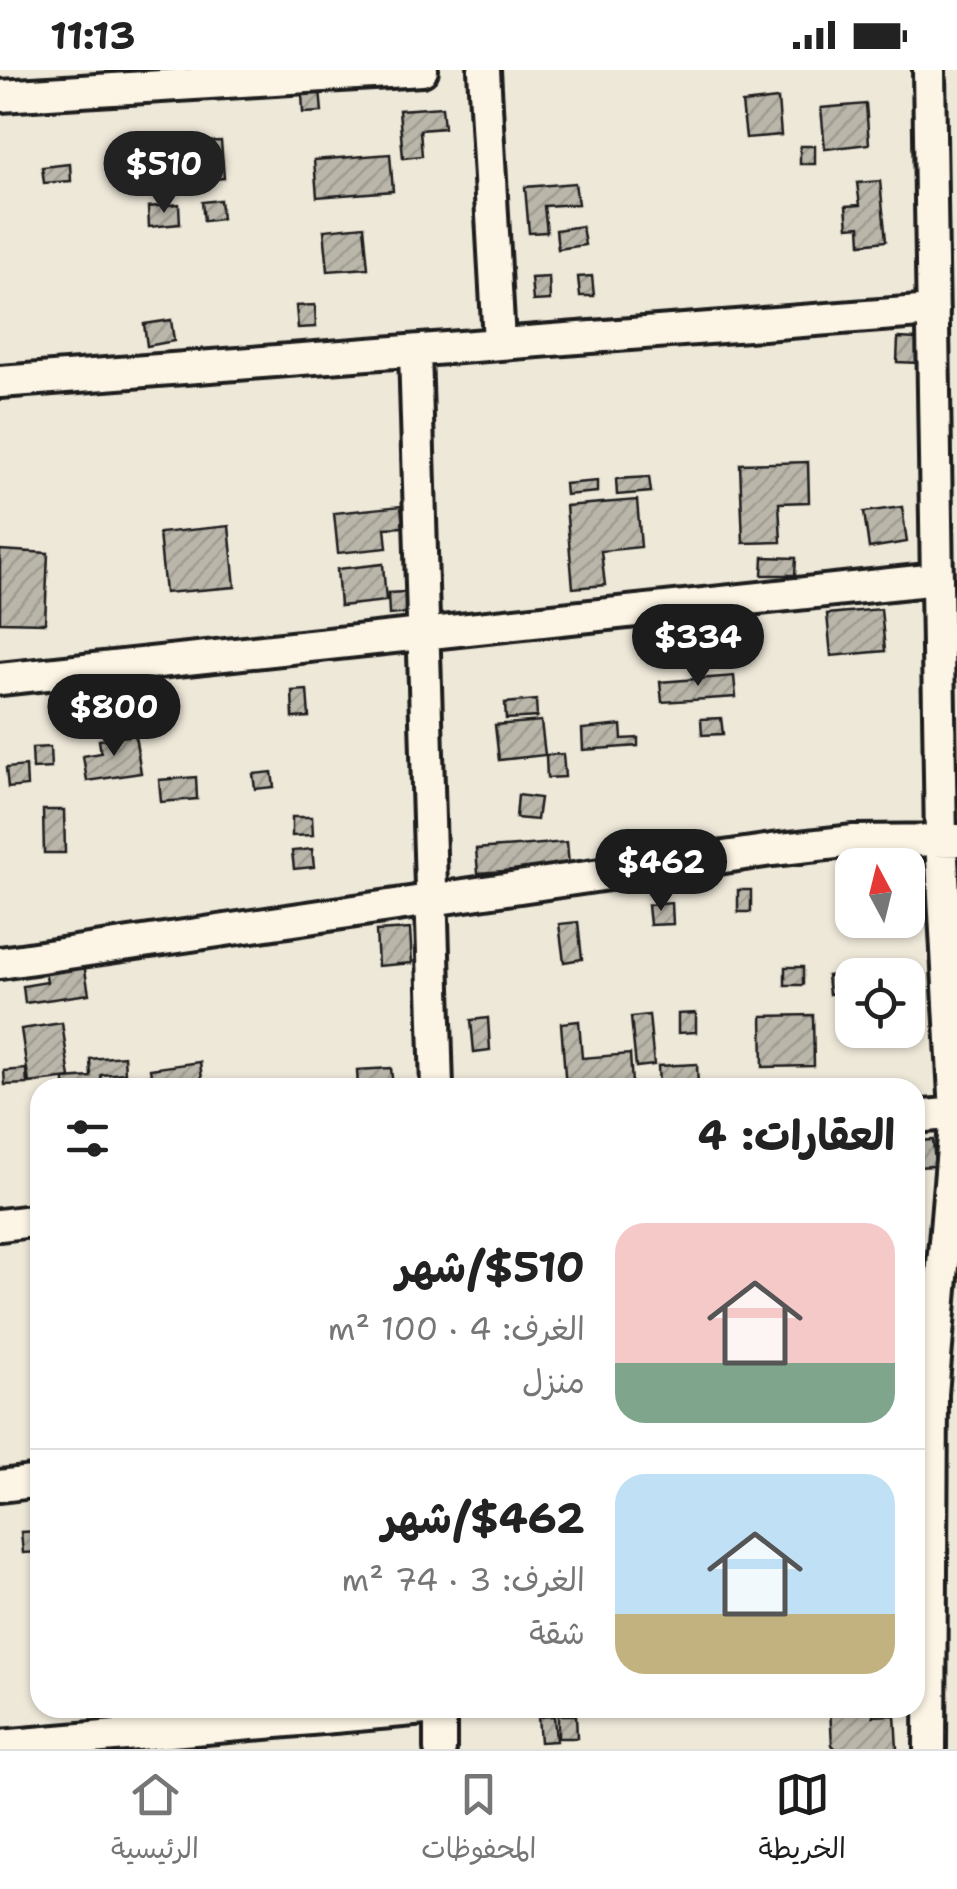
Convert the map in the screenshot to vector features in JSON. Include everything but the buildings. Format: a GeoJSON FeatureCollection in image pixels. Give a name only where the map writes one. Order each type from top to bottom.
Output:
{"type":"FeatureCollection","features":[{"type":"Feature","properties":{"kind":"street"},"geometry":{"type":"LineString","coordinates":[[0,96],[422,70]]}},
{"type":"Feature","properties":{"kind":"street"},"geometry":{"type":"LineString","coordinates":[[484,70],[499,342]]}},
{"type":"Feature","properties":{"kind":"street"},"geometry":{"type":"LineString","coordinates":[[929,70],[937,579],[956,1113],[935,1394],[930,1749]]}},
{"type":"Feature","properties":{"kind":"street"},"geometry":{"type":"LineString","coordinates":[[0,382],[933,311]]}},
{"type":"Feature","properties":{"kind":"street"},"geometry":{"type":"LineString","coordinates":[[415,350],[435,900],[437,1078]]}},
{"type":"Feature","properties":{"kind":"street"},"geometry":{"type":"LineString","coordinates":[[0,680],[937,579]]}},
{"type":"Feature","properties":{"kind":"street"},"geometry":{"type":"LineString","coordinates":[[0,963],[772,850],[854,841],[949,840]]}},
{"type":"Feature","properties":{"kind":"street"},"geometry":{"type":"LineString","coordinates":[[925,1116],[956,1113]]}},
{"type":"Feature","properties":{"kind":"street"},"geometry":{"type":"LineString","coordinates":[[0,1226],[30,1222]]}},
{"type":"Feature","properties":{"kind":"street"},"geometry":{"type":"LineString","coordinates":[[0,1486],[30,1483]]}},
{"type":"Feature","properties":{"kind":"street"},"geometry":{"type":"LineString","coordinates":[[0,1746],[323,1718]]}},
{"type":"Feature","properties":{"kind":"street"},"geometry":{"type":"LineString","coordinates":[[438,1718],[440,1749]]}}]}
